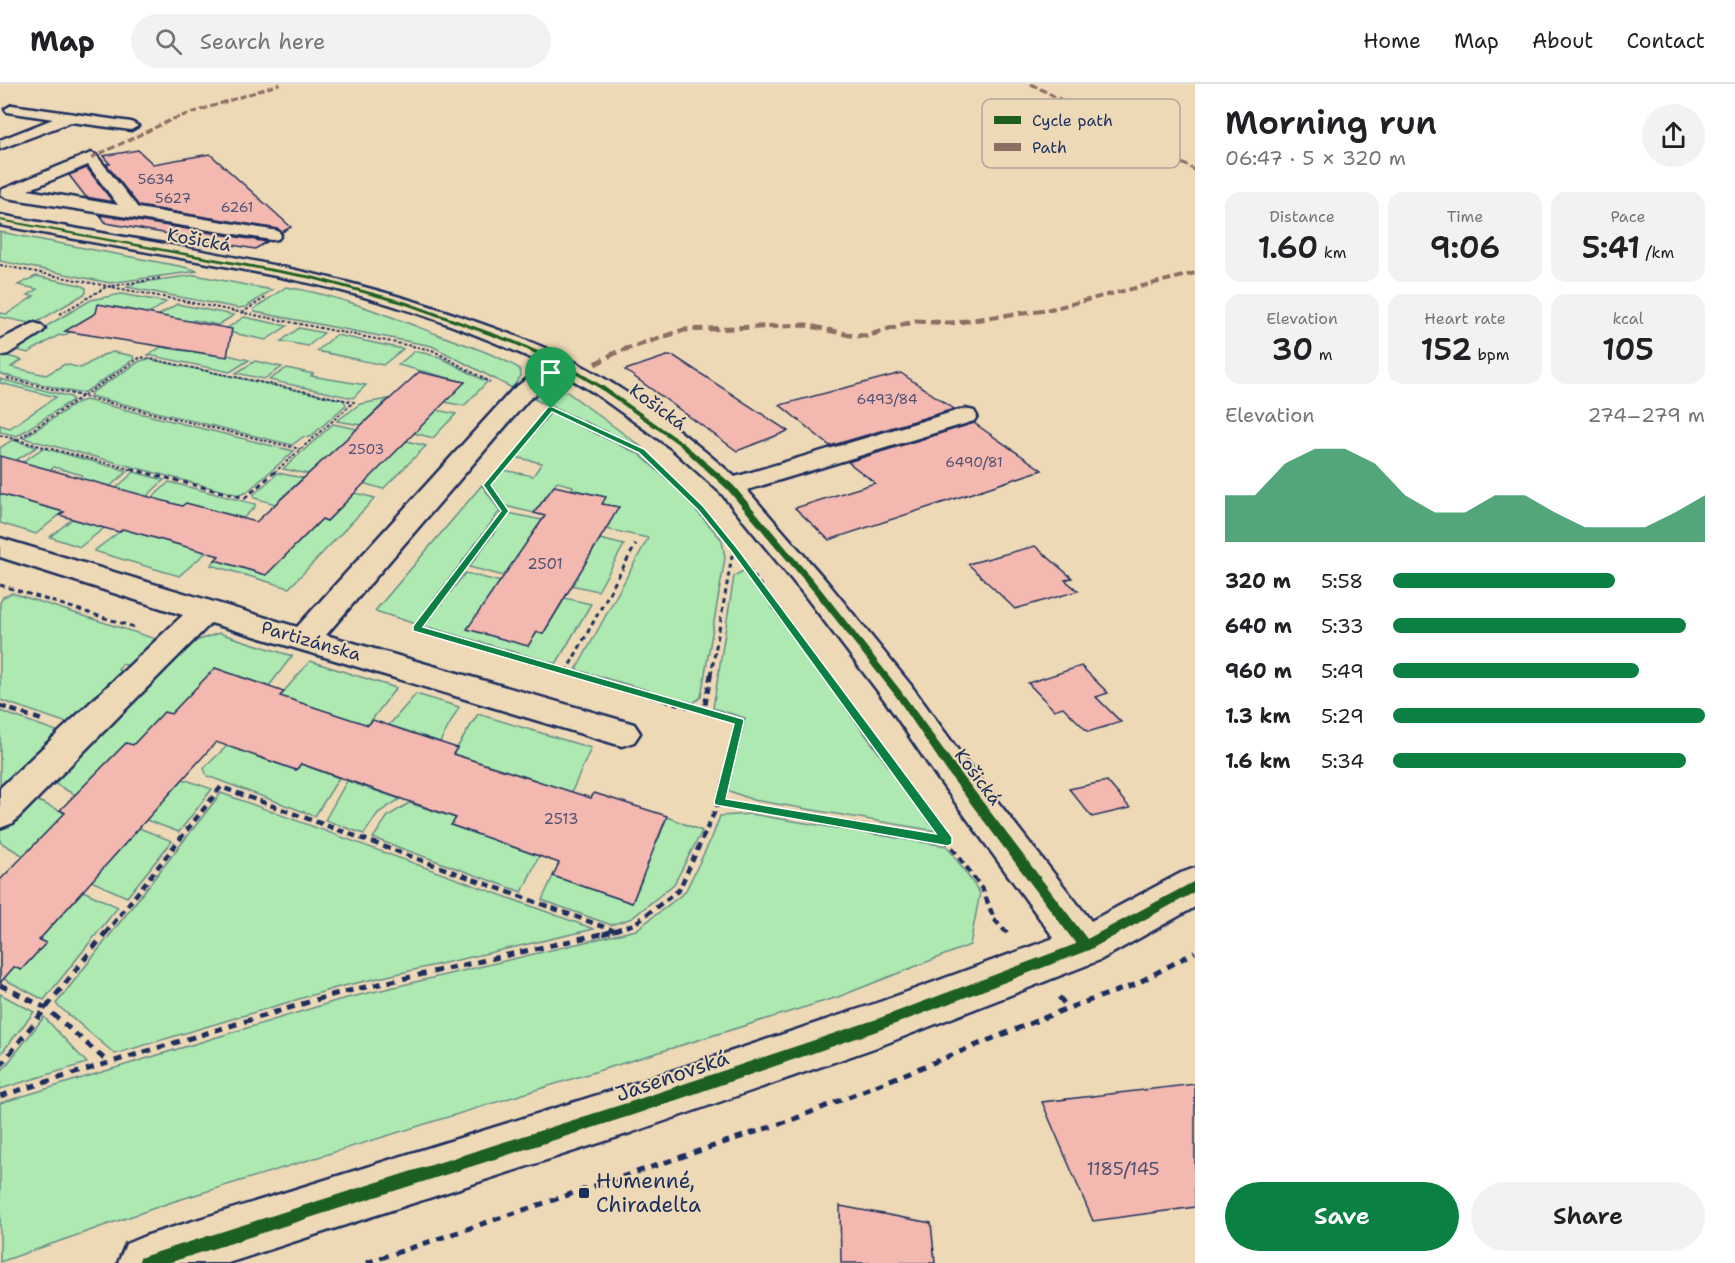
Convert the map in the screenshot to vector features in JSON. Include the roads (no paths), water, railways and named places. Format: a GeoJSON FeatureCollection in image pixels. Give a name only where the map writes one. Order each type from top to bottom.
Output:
{"type":"FeatureCollection","features":[{"type":"Feature","properties":{"kind":"street"},"geometry":{"type":"LineString","coordinates":[[12,109],[131,126]]}},
{"type":"Feature","properties":{"kind":"street"},"geometry":{"type":"LineString","coordinates":[[0,154],[70,117]]}},
{"type":"Feature","properties":{"kind":"street"},"geometry":{"type":"LineString","coordinates":[[5,194],[91,158],[132,212]]}},
{"type":"Feature","properties":{"kind":"street"},"geometry":{"type":"LineString","coordinates":[[56,172],[77,203]]}},
{"type":"Feature","properties":{"kind":"street"},"geometry":{"type":"LineString","coordinates":[[5,194],[77,203],[272,235]]}},
{"type":"Feature","properties":{"kind":"street","name":"Košická"},"geometry":{"type":"LineString","coordinates":[[0,220],[360,289],[516,343],[562,364],[640,413],[680,443],[730,487],[817,590],[898,693],[952,770],[1085,946]]}},
{"type":"Feature","properties":{"kind":"street"},"geometry":{"type":"LineString","coordinates":[[0,349],[34,329]]}},
{"type":"Feature","properties":{"kind":"street"},"geometry":{"type":"LineString","coordinates":[[305,638],[520,395],[562,364]]}},
{"type":"Feature","properties":{"kind":"street"},"geometry":{"type":"LineString","coordinates":[[730,487],[966,416]]}},
{"type":"Feature","properties":{"kind":"street","name":"Partizánska"},"geometry":{"type":"LineString","coordinates":[[0,547],[205,611],[305,638],[622,732]]}},
{"type":"Feature","properties":{"kind":"street"},"geometry":{"type":"LineString","coordinates":[[0,812],[205,611]]}},
{"type":"Feature","properties":{"kind":"street","name":"Jasenovská"},"geometry":{"type":"LineString","coordinates":[[145,1263],[633,1108],[877,1025],[1085,946],[1195,886]]}},
{"type":"Feature","properties":{"kind":"place","name":"Humenné, Chiradelta"},"geometry":{"type":"Point","coordinates":[584,1193]}}]}
